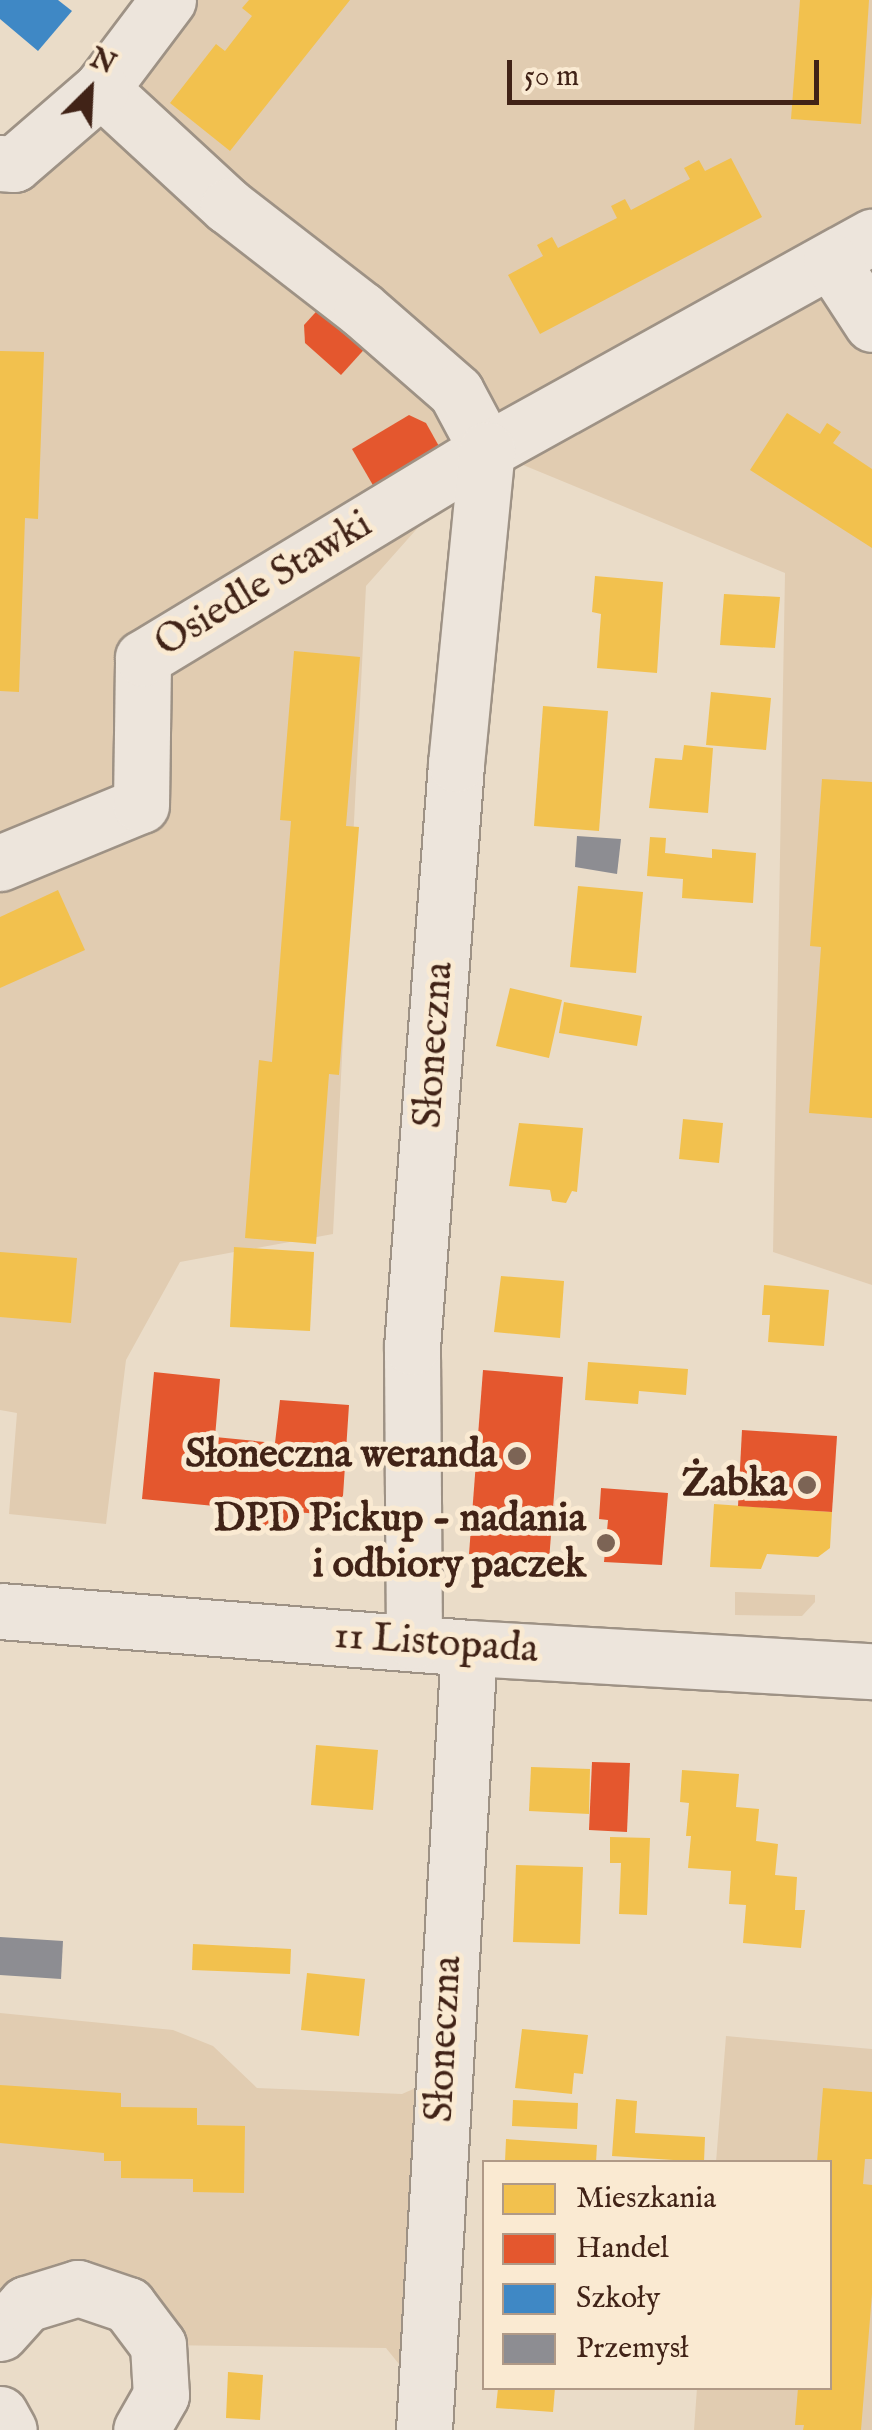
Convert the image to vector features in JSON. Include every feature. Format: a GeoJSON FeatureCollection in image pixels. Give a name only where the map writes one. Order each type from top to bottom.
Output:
{"type":"FeatureCollection","features":[{"type":"Feature","properties":{"kind":"street"},"geometry":{"type":"LineString","coordinates":[[0,163],[14,164],[102,90],[168,0]]}},
{"type":"Feature","properties":{"kind":"street"},"geometry":{"type":"LineString","coordinates":[[102,90],[228,206],[361,308],[456,392],[487,450]]}},
{"type":"Feature","properties":{"kind":"street","name":"Osiedle Stawki"},"geometry":{"type":"LineString","coordinates":[[0,862],[141,805],[143,658],[487,450],[851,249],[872,324]]}},
{"type":"Feature","properties":{"kind":"street","name":"Słoneczna"},"geometry":{"type":"LineString","coordinates":[[414,1641],[412,1347],[456,764],[487,450]]}},
{"type":"Feature","properties":{"kind":"street","name":"11 Listopada"},"geometry":{"type":"LineString","coordinates":[[0,1611],[470,1648],[872,1671]]}},
{"type":"Feature","properties":{"kind":"street","name":"Słoneczna"},"geometry":{"type":"LineString","coordinates":[[424,2430],[470,1648]]}},
{"type":"Feature","properties":{"kind":"street"},"geometry":{"type":"LineString","coordinates":[[0,2333],[26,2304],[78,2288],[128,2305],[158,2345],[162,2394],[141,2430]]}},
{"type":"Feature","properties":{"kind":"street"},"geometry":{"type":"LineString","coordinates":[[0,2414],[10,2430]]}},
{"type":"Feature","properties":{"kind":"shaded area"},"geometry":{"type":"Polygon","coordinates":[[[168,0],[872,0],[872,1285],[773,1252],[785,573],[487,450],[366,586],[333,1234],[180,1262],[126,1360],[106,1524],[9,1514],[17,1413],[0,1410],[0,163],[168,0]]]}},
{"type":"Feature","properties":{"kind":"shaded area"},"geometry":{"type":"Polygon","coordinates":[[[735,1592],[815,1595],[815,1602],[802,1616],[735,1615],[735,1592]]]}},
{"type":"Feature","properties":{"kind":"shaded area"},"geometry":{"type":"Polygon","coordinates":[[[0,2013],[173,2030],[213,2046],[257,2088],[402,2094],[418,2087],[403,2369],[386,2348],[158,2345],[128,2305],[0,2333],[0,2013]]]}},
{"type":"Feature","properties":{"kind":"shaded area"},"geometry":{"type":"Polygon","coordinates":[[[726,2036],[872,2049],[872,2430],[694,2430],[697,2390],[832,2390],[832,2160],[716,2160],[726,2036]]]}},
{"type":"Feature","properties":{"kind":"building: Mieszkania"},"geometry":{"type":"Polygon","coordinates":[[[249,0],[350,0],[230,151],[170,103],[216,44],[225,51],[252,16],[242,8],[249,0]]]}},
{"type":"Feature","properties":{"kind":"building: Mieszkania"},"geometry":{"type":"Polygon","coordinates":[[[800,0],[869,0],[861,124],[791,119],[800,0]]]}},
{"type":"Feature","properties":{"kind":"building: Mieszkania"},"geometry":{"type":"Polygon","coordinates":[[[731,158],[762,217],[540,334],[508,275],[543,256],[537,245],[552,237],[558,248],[617,218],[611,206],[625,199],[631,210],[690,179],[684,168],[699,160],[705,171],[731,158]]]}},
{"type":"Feature","properties":{"kind":"building: Mieszkania"},"geometry":{"type":"Polygon","coordinates":[[[0,351],[44,352],[38,519],[25,518],[19,692],[0,691],[0,351]]]}},
{"type":"Feature","properties":{"kind":"building: Mieszkania"},"geometry":{"type":"Polygon","coordinates":[[[787,413],[820,434],[827,423],[841,432],[833,443],[872,469],[872,548],[750,470],[787,413]]]}},
{"type":"Feature","properties":{"kind":"building: Mieszkania"},"geometry":{"type":"Polygon","coordinates":[[[595,576],[663,582],[657,673],[597,668],[601,614],[592,612],[595,576]]]}},
{"type":"Feature","properties":{"kind":"building: Mieszkania"},"geometry":{"type":"Polygon","coordinates":[[[724,594],[780,597],[775,648],[720,645],[724,594]]]}},
{"type":"Feature","properties":{"kind":"building: Mieszkania"},"geometry":{"type":"Polygon","coordinates":[[[294,651],[360,657],[346,826],[359,827],[339,1075],[329,1074],[316,1244],[245,1238],[259,1060],[272,1062],[291,821],[280,820],[294,651]]]}},
{"type":"Feature","properties":{"kind":"building: Mieszkania"},"geometry":{"type":"Polygon","coordinates":[[[711,692],[771,698],[766,750],[706,745],[711,692]]]}},
{"type":"Feature","properties":{"kind":"building: Mieszkania"},"geometry":{"type":"Polygon","coordinates":[[[543,706],[608,711],[599,831],[534,826],[543,706]]]}},
{"type":"Feature","properties":{"kind":"building: Mieszkania"},"geometry":{"type":"Polygon","coordinates":[[[684,745],[713,748],[708,813],[649,808],[655,758],[682,760],[684,745]]]}},
{"type":"Feature","properties":{"kind":"building: Mieszkania"},"geometry":{"type":"Polygon","coordinates":[[[822,779],[872,782],[872,1118],[809,1113],[821,947],[810,946],[822,779]]]}},
{"type":"Feature","properties":{"kind":"building: Mieszkania"},"geometry":{"type":"Polygon","coordinates":[[[650,837],[666,838],[665,853],[712,858],[712,849],[756,853],[753,903],[682,898],[683,879],[647,876],[650,837]]]}},
{"type":"Feature","properties":{"kind":"building: Mieszkania"},"geometry":{"type":"Polygon","coordinates":[[[578,886],[643,892],[636,973],[570,967],[578,886]]]}},
{"type":"Feature","properties":{"kind":"building: Mieszkania"},"geometry":{"type":"Polygon","coordinates":[[[58,890],[85,950],[0,988],[0,917],[58,890]]]}},
{"type":"Feature","properties":{"kind":"building: Mieszkania"},"geometry":{"type":"Polygon","coordinates":[[[510,988],[562,1000],[549,1058],[496,1046],[510,988]]]}},
{"type":"Feature","properties":{"kind":"building: Mieszkania"},"geometry":{"type":"Polygon","coordinates":[[[564,1002],[642,1016],[637,1046],[559,1033],[564,1002]]]}},
{"type":"Feature","properties":{"kind":"building: Mieszkania"},"geometry":{"type":"Polygon","coordinates":[[[683,1119],[723,1123],[719,1163],[679,1159],[683,1119]]]}},
{"type":"Feature","properties":{"kind":"building: Mieszkania"},"geometry":{"type":"Polygon","coordinates":[[[519,1123],[583,1128],[577,1192],[572,1191],[566,1203],[552,1201],[550,1190],[509,1186],[519,1123]]]}},
{"type":"Feature","properties":{"kind":"building: Mieszkania"},"geometry":{"type":"Polygon","coordinates":[[[234,1247],[314,1252],[310,1331],[230,1327],[234,1247]]]}},
{"type":"Feature","properties":{"kind":"building: Mieszkania"},"geometry":{"type":"Polygon","coordinates":[[[0,1252],[77,1258],[71,1323],[0,1317],[0,1252]]]}},
{"type":"Feature","properties":{"kind":"building: Mieszkania"},"geometry":{"type":"Polygon","coordinates":[[[501,1276],[564,1281],[560,1338],[494,1332],[501,1276]]]}},
{"type":"Feature","properties":{"kind":"building: Mieszkania"},"geometry":{"type":"Polygon","coordinates":[[[764,1285],[829,1290],[824,1346],[768,1342],[770,1315],[762,1315],[764,1285]]]}},
{"type":"Feature","properties":{"kind":"building: Mieszkania"},"geometry":{"type":"Polygon","coordinates":[[[588,1362],[688,1369],[686,1395],[639,1391],[638,1404],[585,1400],[588,1362]]]}},
{"type":"Feature","properties":{"kind":"building: Mieszkania"},"geometry":{"type":"Polygon","coordinates":[[[714,1504],[832,1512],[830,1548],[818,1557],[767,1554],[761,1569],[710,1567],[714,1504]]]}},
{"type":"Feature","properties":{"kind":"building: Mieszkania"},"geometry":{"type":"Polygon","coordinates":[[[316,1745],[378,1750],[373,1810],[311,1805],[316,1745]]]}},
{"type":"Feature","properties":{"kind":"building: Mieszkania"},"geometry":{"type":"Polygon","coordinates":[[[531,1767],[590,1769],[589,1814],[529,1811],[531,1767]]]}},
{"type":"Feature","properties":{"kind":"building: Mieszkania"},"geometry":{"type":"Polygon","coordinates":[[[682,1770],[739,1774],[736,1807],[759,1809],[756,1841],[778,1844],[775,1875],[797,1877],[795,1910],[805,1910],[801,1948],[743,1943],[746,1905],[729,1904],[731,1871],[688,1868],[689,1803],[680,1802],[682,1770]]]}},
{"type":"Feature","properties":{"kind":"building: Mieszkania"},"geometry":{"type":"Polygon","coordinates":[[[610,1837],[650,1838],[647,1915],[619,1914],[621,1863],[610,1863],[610,1837]]]}},
{"type":"Feature","properties":{"kind":"building: Mieszkania"},"geometry":{"type":"Polygon","coordinates":[[[516,1865],[583,1867],[580,1944],[513,1942],[516,1865]]]}},
{"type":"Feature","properties":{"kind":"building: Mieszkania"},"geometry":{"type":"Polygon","coordinates":[[[193,1944],[291,1949],[290,1974],[192,1970],[193,1944]]]}},
{"type":"Feature","properties":{"kind":"building: Mieszkania"},"geometry":{"type":"Polygon","coordinates":[[[307,1973],[365,1979],[359,2036],[301,2030],[307,1973]]]}},
{"type":"Feature","properties":{"kind":"building: Mieszkania"},"geometry":{"type":"Polygon","coordinates":[[[522,2029],[588,2035],[583,2074],[574,2073],[572,2094],[515,2088],[522,2029]]]}},
{"type":"Feature","properties":{"kind":"building: Mieszkania"},"geometry":{"type":"Polygon","coordinates":[[[0,2085],[121,2093],[121,2107],[197,2108],[197,2125],[245,2126],[244,2193],[193,2192],[193,2179],[121,2178],[121,2161],[104,2161],[104,2153],[0,2143],[0,2085]]]}},
{"type":"Feature","properties":{"kind":"building: Mieszkania"},"geometry":{"type":"Polygon","coordinates":[[[823,2088],[872,2092],[872,2159],[865,2159],[863,2184],[872,2185],[872,2294],[861,2430],[803,2430],[804,2425],[795,2425],[798,2390],[832,2390],[832,2160],[817,2160],[823,2088]]]}},
{"type":"Feature","properties":{"kind":"building: Mieszkania"},"geometry":{"type":"Polygon","coordinates":[[[616,2099],[637,2101],[635,2133],[705,2137],[704,2160],[612,2156],[616,2099]]]}},
{"type":"Feature","properties":{"kind":"building: Mieszkania"},"geometry":{"type":"Polygon","coordinates":[[[513,2100],[578,2103],[577,2129],[512,2126],[513,2100]]]}},
{"type":"Feature","properties":{"kind":"building: Mieszkania"},"geometry":{"type":"Polygon","coordinates":[[[506,2139],[597,2145],[596,2160],[505,2160],[506,2139]]]}},
{"type":"Feature","properties":{"kind":"building: Mieszkania"},"geometry":{"type":"Polygon","coordinates":[[[228,2372],[263,2375],[260,2420],[226,2418],[228,2372]]]}},
{"type":"Feature","properties":{"kind":"building: Mieszkania"},"geometry":{"type":"Polygon","coordinates":[[[498,2390],[555,2390],[553,2412],[496,2408],[498,2390]]]}},
{"type":"Feature","properties":{"kind":"building: Handel"},"geometry":{"type":"Polygon","coordinates":[[[324,303],[370,343],[341,375],[305,343],[304,325],[324,303]]]}},
{"type":"Feature","properties":{"kind":"building: Handel"},"geometry":{"type":"Polygon","coordinates":[[[409,415],[426,423],[440,448],[374,487],[352,449],[409,415]]]}},
{"type":"Feature","properties":{"kind":"building: Handel","name":"Słoneczna weranda"},"geometry":{"type":"Polygon","coordinates":[[[483,1370],[563,1377],[549,1561],[469,1554],[483,1370]]]}},
{"type":"Feature","properties":{"kind":"building: Handel"},"geometry":{"type":"Polygon","coordinates":[[[154,1372],[220,1379],[215,1437],[275,1443],[280,1400],[349,1405],[343,1496],[321,1514],[294,1512],[291,1530],[257,1526],[257,1510],[142,1499],[154,1372]]]}},
{"type":"Feature","properties":{"kind":"building: Handel"},"geometry":{"type":"Polygon","coordinates":[[[742,1430],[837,1436],[832,1512],[738,1506],[742,1430]]]}},
{"type":"Feature","properties":{"kind":"building: Handel"},"geometry":{"type":"Polygon","coordinates":[[[601,1488],[668,1493],[662,1565],[604,1562],[608,1520],[599,1519],[601,1488]]]}},
{"type":"Feature","properties":{"kind":"building: Handel"},"geometry":{"type":"Polygon","coordinates":[[[592,1762],[630,1763],[627,1832],[589,1830],[592,1762]]]}},
{"type":"Feature","properties":{"kind":"building: Szkoły"},"geometry":{"type":"Polygon","coordinates":[[[0,0],[58,0],[72,11],[38,51],[0,19],[0,0]]]}},
{"type":"Feature","properties":{"kind":"building: Przemysł"},"geometry":{"type":"Polygon","coordinates":[[[577,836],[621,839],[617,874],[575,867],[577,836]]]}},
{"type":"Feature","properties":{"kind":"building: Przemysł"},"geometry":{"type":"Polygon","coordinates":[[[0,1937],[63,1941],[61,1979],[0,1975],[0,1937]]]}},
{"type":"Feature","properties":{"kind":"place","name":"Słoneczna weranda"},"geometry":{"type":"Point","coordinates":[517,1456]}},
{"type":"Feature","properties":{"kind":"place","name":"Żabka"},"geometry":{"type":"Point","coordinates":[807,1485]}},
{"type":"Feature","properties":{"kind":"place","name":"DPD Pickup - nadania i odbiory paczek"},"geometry":{"type":"Point","coordinates":[606,1543]}}]}
